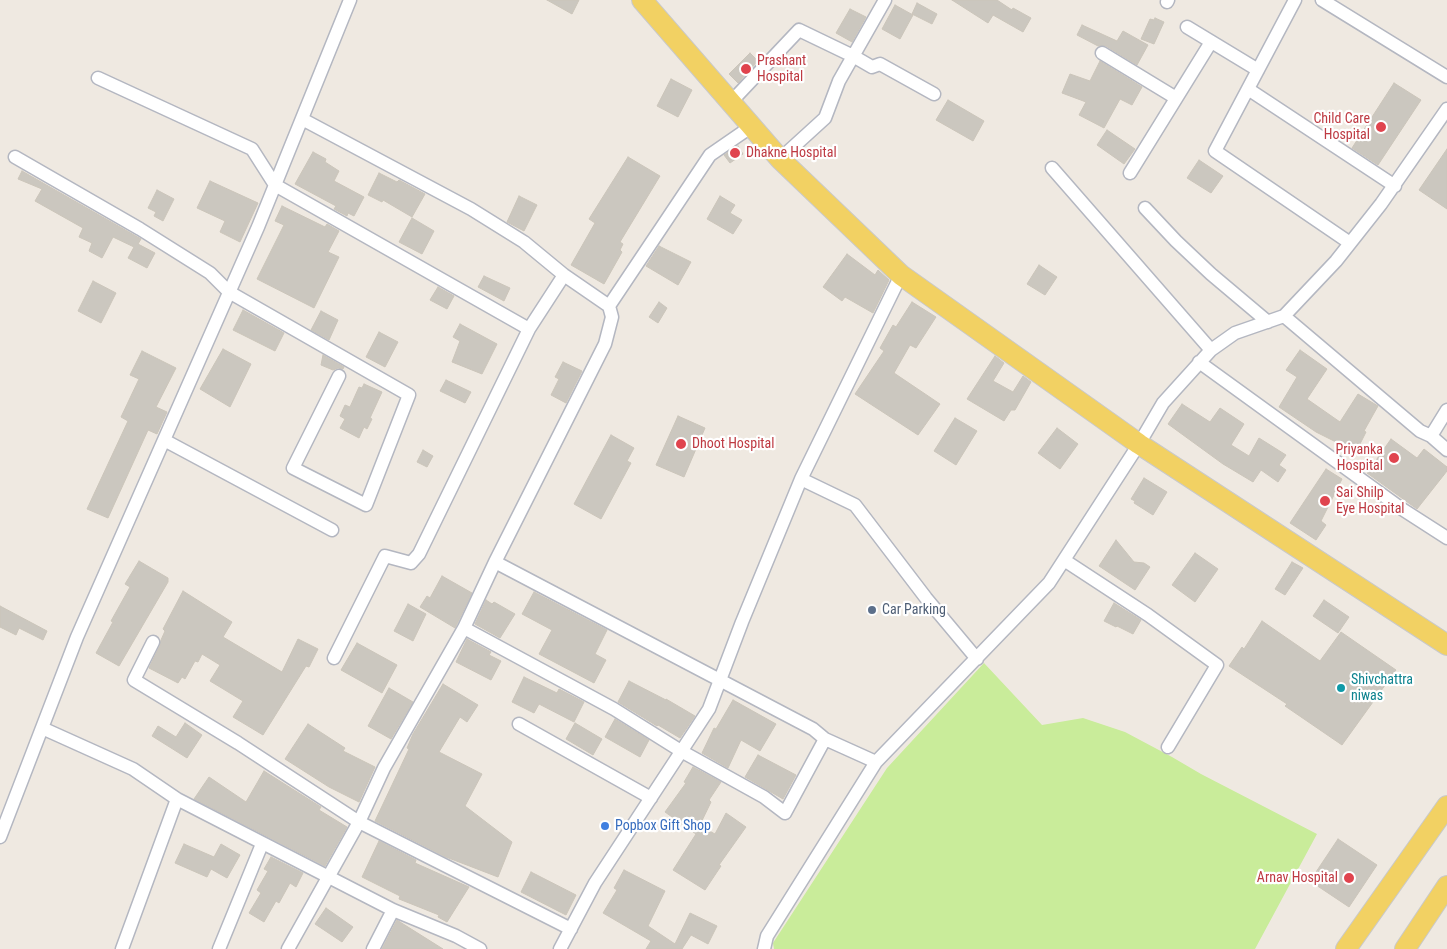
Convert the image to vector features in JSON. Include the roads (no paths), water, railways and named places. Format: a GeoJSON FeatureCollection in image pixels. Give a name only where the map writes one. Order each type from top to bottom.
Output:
{"type":"FeatureCollection","features":[{"type":"Feature","properties":{"kind":"main road"},"geometry":{"type":"LineString","coordinates":[[651,4],[780,159],[901,275],[1139,444],[1447,645]]}},
{"type":"Feature","properties":{"kind":"main road"},"geometry":{"type":"LineString","coordinates":[[1346,949],[1447,806]]}},
{"type":"Feature","properties":{"kind":"main road"},"geometry":{"type":"LineString","coordinates":[[1405,949],[1447,886]]}},
{"type":"Feature","properties":{"kind":"street"},"geometry":{"type":"LineString","coordinates":[[0,837],[77,637],[275,185],[350,0]]}},
{"type":"Feature","properties":{"kind":"street"},"geometry":{"type":"LineString","coordinates":[[780,159],[826,118],[839,81],[885,0]]}},
{"type":"Feature","properties":{"kind":"street"},"geometry":{"type":"LineString","coordinates":[[1295,0],[1215,151],[1350,243]]}},
{"type":"Feature","properties":{"kind":"street"},"geometry":{"type":"LineString","coordinates":[[1322,0],[1447,77]]}},
{"type":"Feature","properties":{"kind":"street"},"geometry":{"type":"LineString","coordinates":[[1187,28],[1258,70]]}},
{"type":"Feature","properties":{"kind":"street"},"geometry":{"type":"LineString","coordinates":[[731,102],[799,30],[854,56],[872,67],[880,64],[934,94]]}},
{"type":"Feature","properties":{"kind":"street"},"geometry":{"type":"LineString","coordinates":[[1130,173],[1211,42]]}},
{"type":"Feature","properties":{"kind":"street"},"geometry":{"type":"LineString","coordinates":[[1102,53],[1176,98]]}},
{"type":"Feature","properties":{"kind":"street"},"geometry":{"type":"LineString","coordinates":[[98,78],[252,149],[275,185],[529,329]]}},
{"type":"Feature","properties":{"kind":"street"},"geometry":{"type":"LineString","coordinates":[[1248,89],[1394,186]]}},
{"type":"Feature","properties":{"kind":"street"},"geometry":{"type":"LineString","coordinates":[[764,949],[767,936],[876,762],[1049,583],[1139,444],[1163,403],[1211,350],[1235,333],[1284,316],[1336,261],[1394,186],[1447,109]]}},
{"type":"Feature","properties":{"kind":"street"},"geometry":{"type":"LineString","coordinates":[[288,949],[359,822],[384,768],[464,628],[495,562],[606,344],[612,318],[609,306],[564,275],[524,242],[471,209],[302,119]]}},
{"type":"Feature","properties":{"kind":"street"},"geometry":{"type":"LineString","coordinates":[[609,306],[710,155],[752,126]]}},
{"type":"Feature","properties":{"kind":"street"},"geometry":{"type":"LineString","coordinates":[[15,157],[148,234],[210,273],[229,292],[409,395],[366,506],[293,468],[339,376]]}},
{"type":"Feature","properties":{"kind":"street"},"geometry":{"type":"LineString","coordinates":[[1052,168],[1211,350]]}},
{"type":"Feature","properties":{"kind":"street"},"geometry":{"type":"LineString","coordinates":[[1145,208],[1211,274],[1268,322]]}},
{"type":"Feature","properties":{"kind":"street"},"geometry":{"type":"LineString","coordinates":[[334,658],[385,556],[411,563],[419,554],[529,329],[564,275]]}},
{"type":"Feature","properties":{"kind":"street"},"geometry":{"type":"LineString","coordinates":[[560,949],[595,883],[709,709],[742,622],[801,479],[901,275]]}},
{"type":"Feature","properties":{"kind":"street"},"geometry":{"type":"LineString","coordinates":[[1284,316],[1420,431],[1430,436],[1447,450]]}},
{"type":"Feature","properties":{"kind":"street"},"geometry":{"type":"LineString","coordinates":[[1199,362],[1402,509],[1447,538]]}},
{"type":"Feature","properties":{"kind":"street"},"geometry":{"type":"LineString","coordinates":[[1430,436],[1447,410]]}},
{"type":"Feature","properties":{"kind":"street"},"geometry":{"type":"LineString","coordinates":[[164,440],[332,530]]}},
{"type":"Feature","properties":{"kind":"street"},"geometry":{"type":"LineString","coordinates":[[801,479],[855,506],[926,598],[977,659]]}},
{"type":"Feature","properties":{"kind":"street"},"geometry":{"type":"LineString","coordinates":[[1064,560],[1148,615],[1217,665],[1168,747]]}},
{"type":"Feature","properties":{"kind":"street"},"geometry":{"type":"LineString","coordinates":[[495,562],[813,729],[825,739],[876,762]]}},
{"type":"Feature","properties":{"kind":"street"},"geometry":{"type":"LineString","coordinates":[[464,628],[614,709],[681,751],[764,797],[785,813],[825,739]]}},
{"type":"Feature","properties":{"kind":"street"},"geometry":{"type":"LineString","coordinates":[[153,642],[134,680],[238,743],[359,822],[571,929]]}},
{"type":"Feature","properties":{"kind":"street"},"geometry":{"type":"LineString","coordinates":[[519,724],[651,798]]}},
{"type":"Feature","properties":{"kind":"street"},"geometry":{"type":"LineString","coordinates":[[42,728],[133,769],[177,799],[392,910],[456,936],[480,949]]}},
{"type":"Feature","properties":{"kind":"street"},"geometry":{"type":"LineString","coordinates":[[122,949],[177,799]]}},
{"type":"Feature","properties":{"kind":"street"},"geometry":{"type":"LineString","coordinates":[[219,949],[262,844]]}},
{"type":"Feature","properties":{"kind":"street"},"geometry":{"type":"LineString","coordinates":[[373,949],[392,910]]}},
{"type":"Feature","properties":{"kind":"place","name":"Prashant Hospital"},"geometry":{"type":"Point","coordinates":[746,69]}},
{"type":"Feature","properties":{"kind":"place","name":"Child Care Hospital"},"geometry":{"type":"Point","coordinates":[1381,127]}},
{"type":"Feature","properties":{"kind":"place","name":"Dhakne Hospital"},"geometry":{"type":"Point","coordinates":[735,153]}},
{"type":"Feature","properties":{"kind":"place","name":"Dhoot Hospital"},"geometry":{"type":"Point","coordinates":[681,444]}},
{"type":"Feature","properties":{"kind":"place","name":"Priyanka Hospital"},"geometry":{"type":"Point","coordinates":[1394,458]}},
{"type":"Feature","properties":{"kind":"place","name":"Sai Shilp Eye Hospital"},"geometry":{"type":"Point","coordinates":[1325,501]}},
{"type":"Feature","properties":{"kind":"place","name":"Car Parking"},"geometry":{"type":"Point","coordinates":[872,610]}},
{"type":"Feature","properties":{"kind":"place","name":"Shivchattra niwas"},"geometry":{"type":"Point","coordinates":[1341,688]}},
{"type":"Feature","properties":{"kind":"place","name":"Popbox Gift Shop"},"geometry":{"type":"Point","coordinates":[605,826]}},
{"type":"Feature","properties":{"kind":"place","name":"Arnav Hospital"},"geometry":{"type":"Point","coordinates":[1349,878]}}]}
